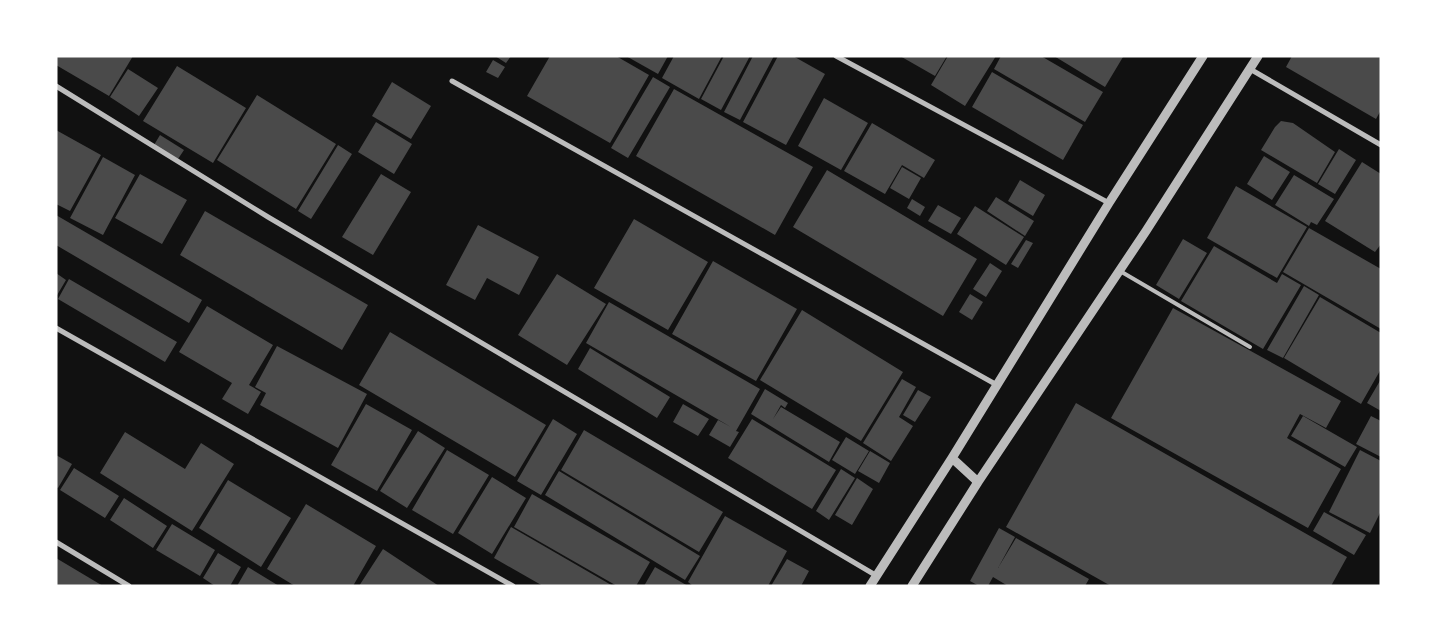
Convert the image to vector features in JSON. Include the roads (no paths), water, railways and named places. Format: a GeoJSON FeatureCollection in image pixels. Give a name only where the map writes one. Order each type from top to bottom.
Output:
{"type":"FeatureCollection","features":[{"type":"Feature","properties":{"kind":"street"},"geometry":{"type":"LineString","coordinates":[[836,56],[1109,203]]}},
{"type":"Feature","properties":{"kind":"street"},"geometry":{"type":"LineString","coordinates":[[870,586],[1203,56]]}},
{"type":"Feature","properties":{"kind":"street"},"geometry":{"type":"LineString","coordinates":[[912,586],[978,482],[1118,270],[1146,231],[1258,56]]}},
{"type":"Feature","properties":{"kind":"street"},"geometry":{"type":"LineString","coordinates":[[1250,69],[1381,145]]}},
{"type":"Feature","properties":{"kind":"street"},"geometry":{"type":"LineString","coordinates":[[452,81],[997,385]]}},
{"type":"Feature","properties":{"kind":"street"},"geometry":{"type":"LineString","coordinates":[[56,86],[277,222],[877,576]]}},
{"type":"Feature","properties":{"kind":"street"},"geometry":{"type":"LineString","coordinates":[[56,328],[513,586]]}},
{"type":"Feature","properties":{"kind":"street"},"geometry":{"type":"LineString","coordinates":[[952,458],[978,482]]}},
{"type":"Feature","properties":{"kind":"street"},"geometry":{"type":"LineString","coordinates":[[56,542],[129,586]]}},
{"type":"Feature","properties":{"kind":"lane"},"geometry":{"type":"LineString","coordinates":[[1118,270],[1250,347]]}}]}
